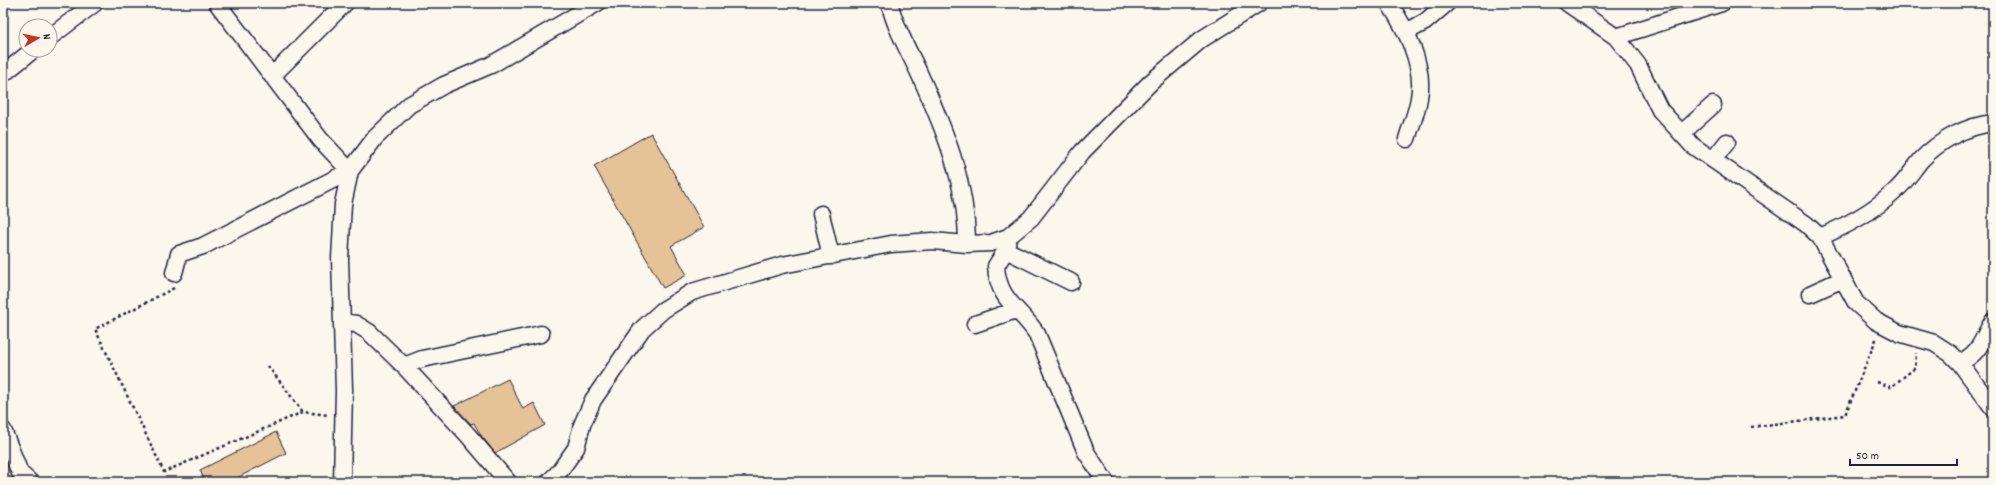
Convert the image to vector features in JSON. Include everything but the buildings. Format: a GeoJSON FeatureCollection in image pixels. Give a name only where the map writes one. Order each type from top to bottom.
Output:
{"type":"FeatureCollection","features":[{"type":"Feature","properties":{"kind":"street"},"geometry":{"type":"LineString","coordinates":[[58,31],[95,3]]}},
{"type":"Feature","properties":{"kind":"street"},"geometry":{"type":"LineString","coordinates":[[217,3],[320,139],[350,172]]}},
{"type":"Feature","properties":{"kind":"street"},"geometry":{"type":"LineString","coordinates":[[272,76],[345,3]]}},
{"type":"Feature","properties":{"kind":"street"},"geometry":{"type":"LineString","coordinates":[[342,482],[344,417],[340,259],[343,204],[350,172],[375,138],[409,106],[444,85],[491,64],[597,3]]}},
{"type":"Feature","properties":{"kind":"street"},"geometry":{"type":"LineString","coordinates":[[890,3],[898,28],[937,113],[958,170],[966,216],[967,244]]}},
{"type":"Feature","properties":{"kind":"street"},"geometry":{"type":"LineString","coordinates":[[1106,482],[1082,445],[1043,345],[1033,327],[1003,296],[996,277],[996,266],[1007,244],[1031,218],[1082,152],[1150,82],[1202,39],[1259,3]]}},
{"type":"Feature","properties":{"kind":"street"},"geometry":{"type":"LineString","coordinates":[[1389,3],[1406,32],[1419,77],[1420,97],[1407,139]]}},
{"type":"Feature","properties":{"kind":"street"},"geometry":{"type":"LineString","coordinates":[[1406,32],[1425,22],[1447,3]]}},
{"type":"Feature","properties":{"kind":"street"},"geometry":{"type":"LineString","coordinates":[[1567,3],[1616,37],[1638,66],[1660,110],[1693,146],[1806,224],[1820,237],[1856,303],[1882,324],[1899,333],[1934,343],[1951,354],[1960,363],[1993,408]]}},
{"type":"Feature","properties":{"kind":"street"},"geometry":{"type":"LineString","coordinates":[[1616,37],[1720,3]]}},
{"type":"Feature","properties":{"kind":"street"},"geometry":{"type":"LineString","coordinates":[[3,74],[23,58]]}},
{"type":"Feature","properties":{"kind":"street"},"geometry":{"type":"LineString","coordinates":[[1682,133],[1713,105]]}},
{"type":"Feature","properties":{"kind":"street"},"geometry":{"type":"LineString","coordinates":[[1820,237],[1846,225],[1884,200],[1894,192],[1921,160],[1940,143],[1963,131],[1981,124],[1993,123]]}},
{"type":"Feature","properties":{"kind":"street"},"geometry":{"type":"LineString","coordinates":[[1713,160],[1727,142]]}},
{"type":"Feature","properties":{"kind":"street"},"geometry":{"type":"LineString","coordinates":[[174,273],[179,254],[203,246],[350,172]]}},
{"type":"Feature","properties":{"kind":"street"},"geometry":{"type":"LineString","coordinates":[[821,214],[831,256]]}},
{"type":"Feature","properties":{"kind":"street"},"geometry":{"type":"LineString","coordinates":[[548,482],[559,472],[576,448],[582,425],[593,400],[642,329],[663,310],[692,292],[782,266],[891,244],[932,242],[1007,244],[1071,282]]}},
{"type":"Feature","properties":{"kind":"street"},"geometry":{"type":"LineString","coordinates":[[1810,294],[1843,279]]}},
{"type":"Feature","properties":{"kind":"street"},"geometry":{"type":"LineString","coordinates":[[976,324],[1016,310]]}},
{"type":"Feature","properties":{"kind":"street"},"geometry":{"type":"LineString","coordinates":[[1960,363],[1980,348],[1993,321]]}},
{"type":"Feature","properties":{"kind":"street"},"geometry":{"type":"LineString","coordinates":[[342,322],[362,327],[404,366],[508,482]]}},
{"type":"Feature","properties":{"kind":"street"},"geometry":{"type":"LineString","coordinates":[[404,366],[422,359],[541,334]]}},
{"type":"Feature","properties":{"kind":"street"},"geometry":{"type":"LineString","coordinates":[[3,430],[20,473],[30,482]]}},
{"type":"Feature","properties":{"kind":"path"},"geometry":{"type":"LineString","coordinates":[[174,273],[179,285],[95,329],[164,472],[303,412],[344,417]]}},
{"type":"Feature","properties":{"kind":"path"},"geometry":{"type":"LineString","coordinates":[[1751,427],[1845,416],[1882,324]]}},
{"type":"Feature","properties":{"kind":"path"},"geometry":{"type":"LineString","coordinates":[[1877,382],[1891,387],[1915,368],[1918,338]]}},
{"type":"Feature","properties":{"kind":"path"},"geometry":{"type":"LineString","coordinates":[[268,366],[303,412]]}}]}
